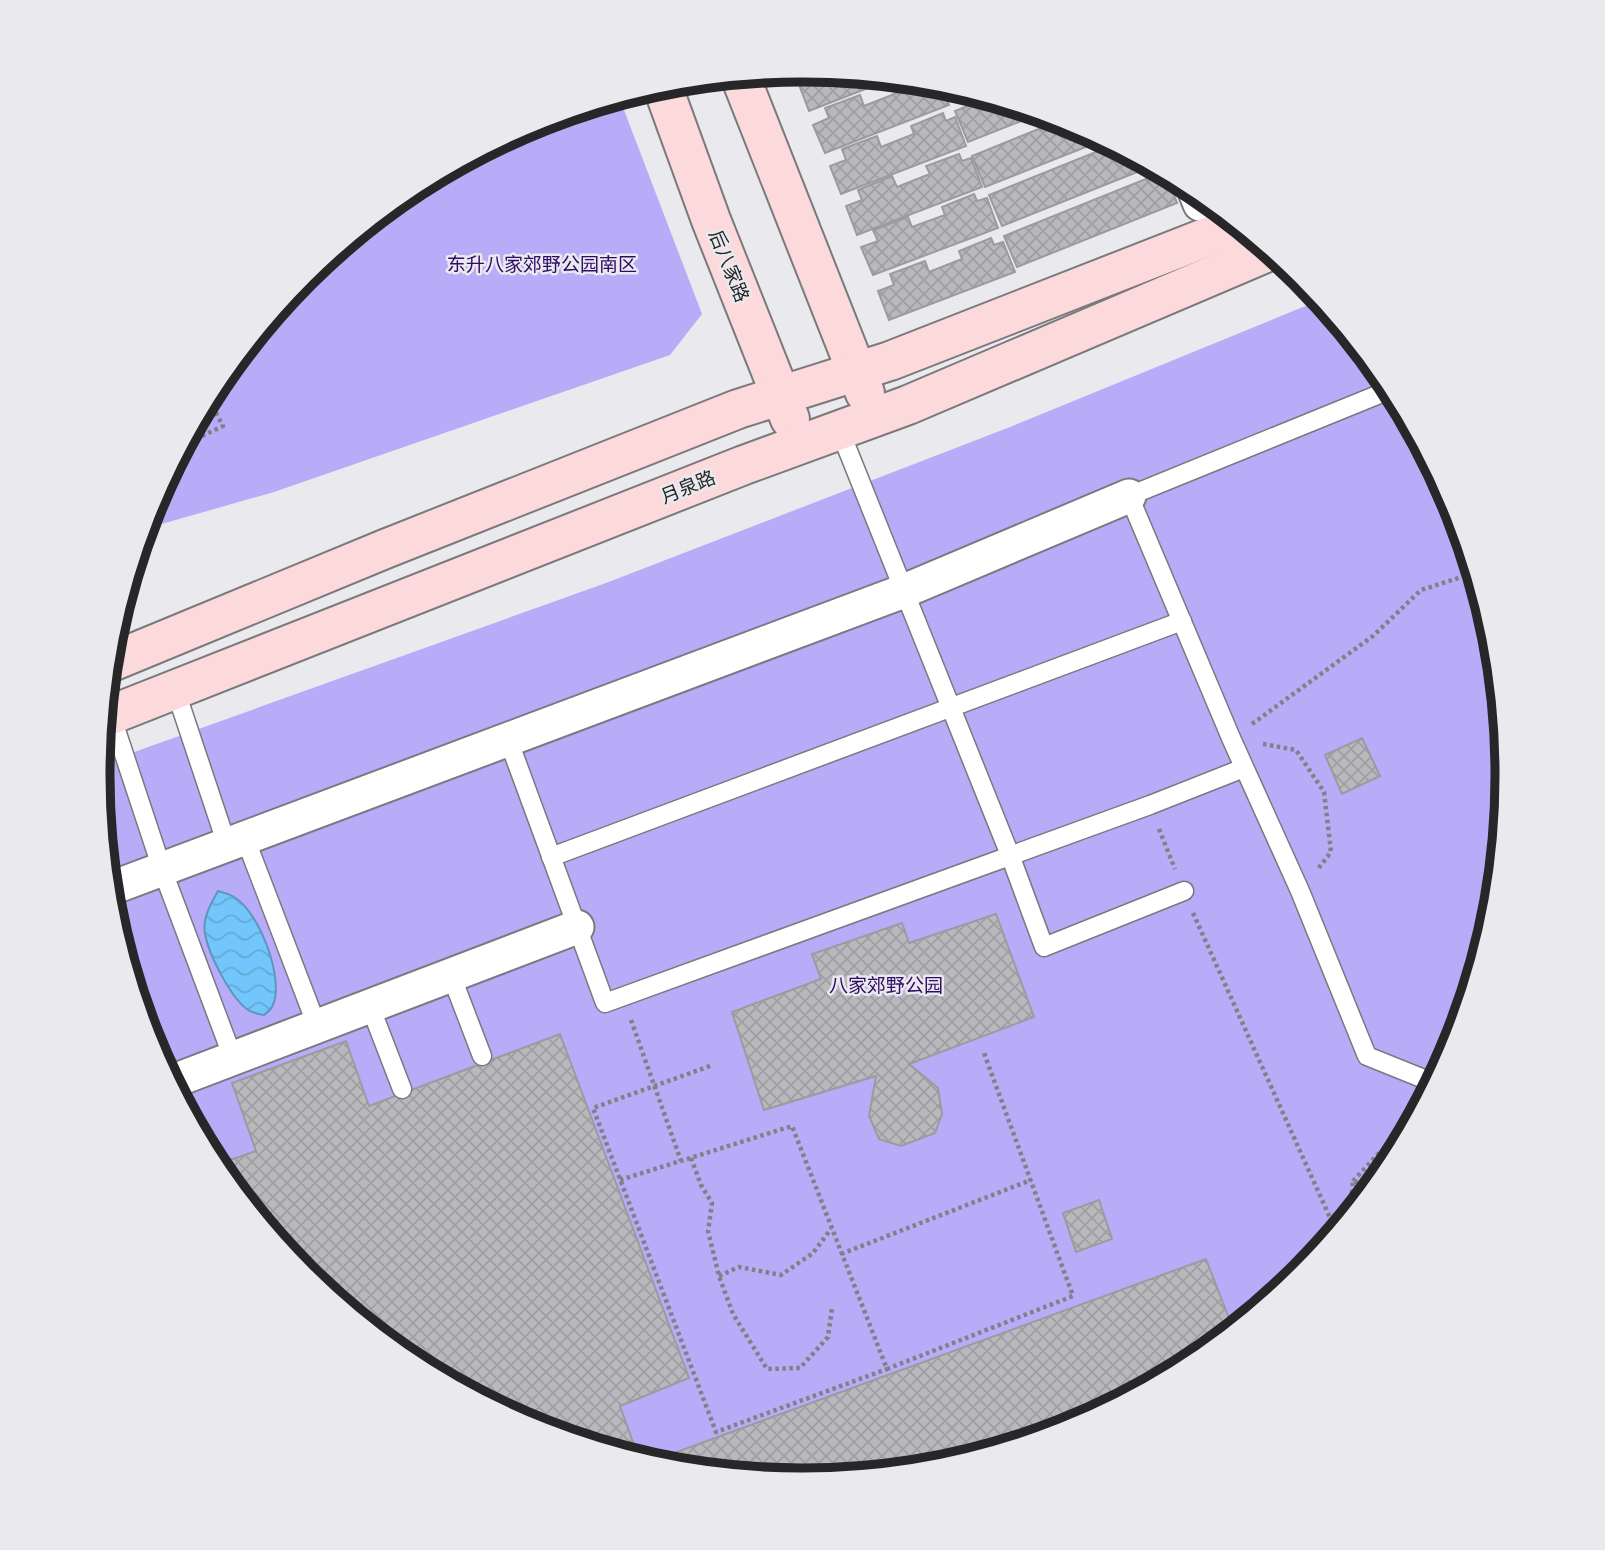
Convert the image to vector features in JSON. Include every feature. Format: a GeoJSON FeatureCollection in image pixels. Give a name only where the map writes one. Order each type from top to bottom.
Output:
{"type":"FeatureCollection","features":[{"type":"Feature","properties":{"kind":"main road"},"geometry":{"type":"LineString","coordinates":[[744,85],[874,417]]}},
{"type":"Feature","properties":{"kind":"main road","name":"后八家路"},"geometry":{"type":"LineString","coordinates":[[666,96],[711,220],[801,444]]}},
{"type":"Feature","properties":{"kind":"main road"},"geometry":{"type":"LineString","coordinates":[[120,658],[713,419],[890,360],[1228,229]]}},
{"type":"Feature","properties":{"kind":"main road","name":"月泉路"},"geometry":{"type":"LineString","coordinates":[[113,714],[744,465],[840,431],[1260,255]]}},
{"type":"Feature","properties":{"kind":"street"},"geometry":{"type":"LineString","coordinates":[[119,885],[904,591],[1129,496]]}},
{"type":"Feature","properties":{"kind":"street"},"geometry":{"type":"LineString","coordinates":[[180,1079],[577,927]]}},
{"type":"Feature","properties":{"kind":"lane"},"geometry":{"type":"LineString","coordinates":[[1381,393],[1129,496],[1231,738],[1300,891],[1367,1056],[1425,1079]]}},
{"type":"Feature","properties":{"kind":"lane"},"geometry":{"type":"LineString","coordinates":[[840,431],[1010,855],[1044,947],[1184,891]]}},
{"type":"Feature","properties":{"kind":"lane"},"geometry":{"type":"LineString","coordinates":[[551,857],[1182,621]]}},
{"type":"Feature","properties":{"kind":"lane"},"geometry":{"type":"LineString","coordinates":[[175,689],[236,841],[317,1026]]}},
{"type":"Feature","properties":{"kind":"lane"},"geometry":{"type":"LineString","coordinates":[[111,728],[233,1058]]}},
{"type":"Feature","properties":{"kind":"lane"},"geometry":{"type":"LineString","coordinates":[[508,739],[605,1003],[1150,805],[1244,768]]}},
{"type":"Feature","properties":{"kind":"lane"},"geometry":{"type":"LineString","coordinates":[[451,975],[482,1056]]}},
{"type":"Feature","properties":{"kind":"lane"},"geometry":{"type":"LineString","coordinates":[[370,1006],[402,1090]]}},
{"type":"Feature","properties":{"kind":"path"},"geometry":{"type":"LineString","coordinates":[[198,437],[223,425],[214,410]]}},
{"type":"Feature","properties":{"kind":"path"},"geometry":{"type":"LineString","coordinates":[[1231,738],[1373,636],[1421,590],[1466,576]]}},
{"type":"Feature","properties":{"kind":"path"},"geometry":{"type":"LineString","coordinates":[[1231,738],[1296,750],[1324,792],[1331,852],[1300,891]]}},
{"type":"Feature","properties":{"kind":"path"},"geometry":{"type":"LineString","coordinates":[[1150,805],[1184,891],[1332,1221]]}},
{"type":"Feature","properties":{"kind":"path"},"geometry":{"type":"LineString","coordinates":[[622,996],[681,1161]]}},
{"type":"Feature","properties":{"kind":"path"},"geometry":{"type":"LineString","coordinates":[[710,1066],[593,1108],[716,1432],[1073,1296],[984,1054]]}},
{"type":"Feature","properties":{"kind":"path"},"geometry":{"type":"LineString","coordinates":[[620,1180],[792,1126],[887,1369]]}},
{"type":"Feature","properties":{"kind":"path"},"geometry":{"type":"LineString","coordinates":[[1351,1198],[1353,1181],[1386,1149]]}},
{"type":"Feature","properties":{"kind":"path"},"geometry":{"type":"LineString","coordinates":[[691,1158],[701,1185],[712,1203],[708,1231],[719,1276],[733,1314],[767,1369],[800,1368],[828,1337],[832,1308]]}},
{"type":"Feature","properties":{"kind":"path"},"geometry":{"type":"LineString","coordinates":[[841,1254],[1031,1180]]}},
{"type":"Feature","properties":{"kind":"path"},"geometry":{"type":"LineString","coordinates":[[1353,1181],[1361,1184]]}},
{"type":"Feature","properties":{"kind":"path"},"geometry":{"type":"LineString","coordinates":[[719,1276],[739,1267],[781,1275],[813,1253],[831,1229]]}},
{"type":"Feature","properties":{"kind":"green space","name":"东升八家郊野公园南区"},"geometry":{"type":"Polygon","coordinates":[[[623,106],[702,314],[670,355],[274,492],[156,525],[181,469],[226,390],[282,318],[346,254],[381,225],[456,175],[537,135],[623,106]]]}},
{"type":"Feature","properties":{"kind":"green space","name":"八家郊野公园"},"geometry":{"type":"Polygon","coordinates":[[[1310,304],[1352,353],[1379,390],[1402,429],[1443,510],[1472,596],[1489,685],[1495,775],[1489,865],[1472,954],[1443,1040],[1402,1121],[1379,1160],[1323,1232],[1259,1296],[1224,1325],[1149,1375],[1109,1396],[1068,1415],[982,1444],[893,1462],[848,1466],[802,1468],[712,1462],[623,1444],[580,1431],[537,1415],[456,1375],[381,1325],[313,1265],[253,1197],[226,1160],[203,1121],[162,1040],[133,954],[116,865],[111,820],[110,761],[606,583],[1010,427],[1310,304]]]}},
{"type":"Feature","properties":{"kind":"water"},"geometry":{"type":"Polygon","coordinates":[[[218,891],[232,896],[243,905],[261,931],[268,948],[273,964],[275,995],[272,1007],[264,1015],[250,1011],[241,1004],[221,975],[207,942],[205,922],[218,891]]]}},
{"type":"Feature","properties":{"kind":"building"},"geometry":{"type":"Polygon","coordinates":[[[798,82],[873,86],[809,111],[798,82]]]}},
{"type":"Feature","properties":{"kind":"building"},"geometry":{"type":"Polygon","coordinates":[[[895,88],[946,98],[949,105],[825,153],[813,125],[829,118],[825,108],[860,95],[864,106],[897,93],[895,88]]]}},
{"type":"Feature","properties":{"kind":"building"},"geometry":{"type":"Polygon","coordinates":[[[973,104],[1026,119],[968,142],[955,111],[973,104]]]}},
{"type":"Feature","properties":{"kind":"building"},"geometry":{"type":"Polygon","coordinates":[[[943,113],[946,121],[955,117],[966,146],[841,194],[830,166],[846,160],[842,149],[877,136],[881,147],[914,134],[911,126],[943,113]]]}},
{"type":"Feature","properties":{"kind":"building"},"geometry":{"type":"Polygon","coordinates":[[[1045,126],[1090,145],[985,187],[972,156],[1045,126]]]}},
{"type":"Feature","properties":{"kind":"building"},"geometry":{"type":"Polygon","coordinates":[[[1100,150],[1141,171],[1002,226],[989,195],[1100,150]]]}},
{"type":"Feature","properties":{"kind":"building"},"geometry":{"type":"Polygon","coordinates":[[[959,154],[962,161],[971,158],[982,187],[857,235],[846,206],[862,200],[858,190],[892,176],[897,187],[930,174],[926,166],[959,154]]]}},
{"type":"Feature","properties":{"kind":"building"},"geometry":{"type":"Polygon","coordinates":[[[1152,177],[1172,189],[1177,203],[1017,267],[1004,236],[1152,177]]]}},
{"type":"Feature","properties":{"kind":"building"},"geometry":{"type":"Polygon","coordinates":[[[974,194],[977,201],[987,198],[998,228],[873,275],[861,247],[878,241],[873,230],[908,217],[912,227],[945,215],[942,207],[974,194]]]}},
{"type":"Feature","properties":{"kind":"building"},"geometry":{"type":"Polygon","coordinates":[[[991,238],[994,245],[1003,242],[1015,272],[889,320],[878,291],[894,285],[890,274],[925,261],[929,272],[962,259],[959,251],[991,238]]]}},
{"type":"Feature","properties":{"kind":"building"},"geometry":{"type":"Polygon","coordinates":[[[1362,738],[1380,776],[1342,794],[1325,755],[1362,738]]]}},
{"type":"Feature","properties":{"kind":"building"},"geometry":{"type":"Polygon","coordinates":[[[996,914],[1034,1017],[909,1064],[938,1088],[942,1114],[935,1133],[901,1146],[879,1139],[869,1116],[876,1076],[764,1110],[732,1012],[821,979],[812,954],[902,923],[909,943],[996,914]]]}},
{"type":"Feature","properties":{"kind":"building"},"geometry":{"type":"Polygon","coordinates":[[[560,1034],[689,1378],[620,1406],[635,1447],[537,1415],[456,1375],[418,1351],[381,1325],[313,1265],[282,1232],[227,1161],[256,1151],[232,1083],[346,1041],[369,1106],[560,1034]]]}},
{"type":"Feature","properties":{"kind":"building"},"geometry":{"type":"Polygon","coordinates":[[[1099,1200],[1112,1239],[1076,1252],[1063,1213],[1099,1200]]]}},
{"type":"Feature","properties":{"kind":"building"},"geometry":{"type":"Polygon","coordinates":[[[1206,1259],[1230,1320],[1149,1375],[1109,1396],[1068,1415],[982,1444],[893,1462],[802,1468],[712,1462],[670,1454],[1206,1259]]]}}]}
